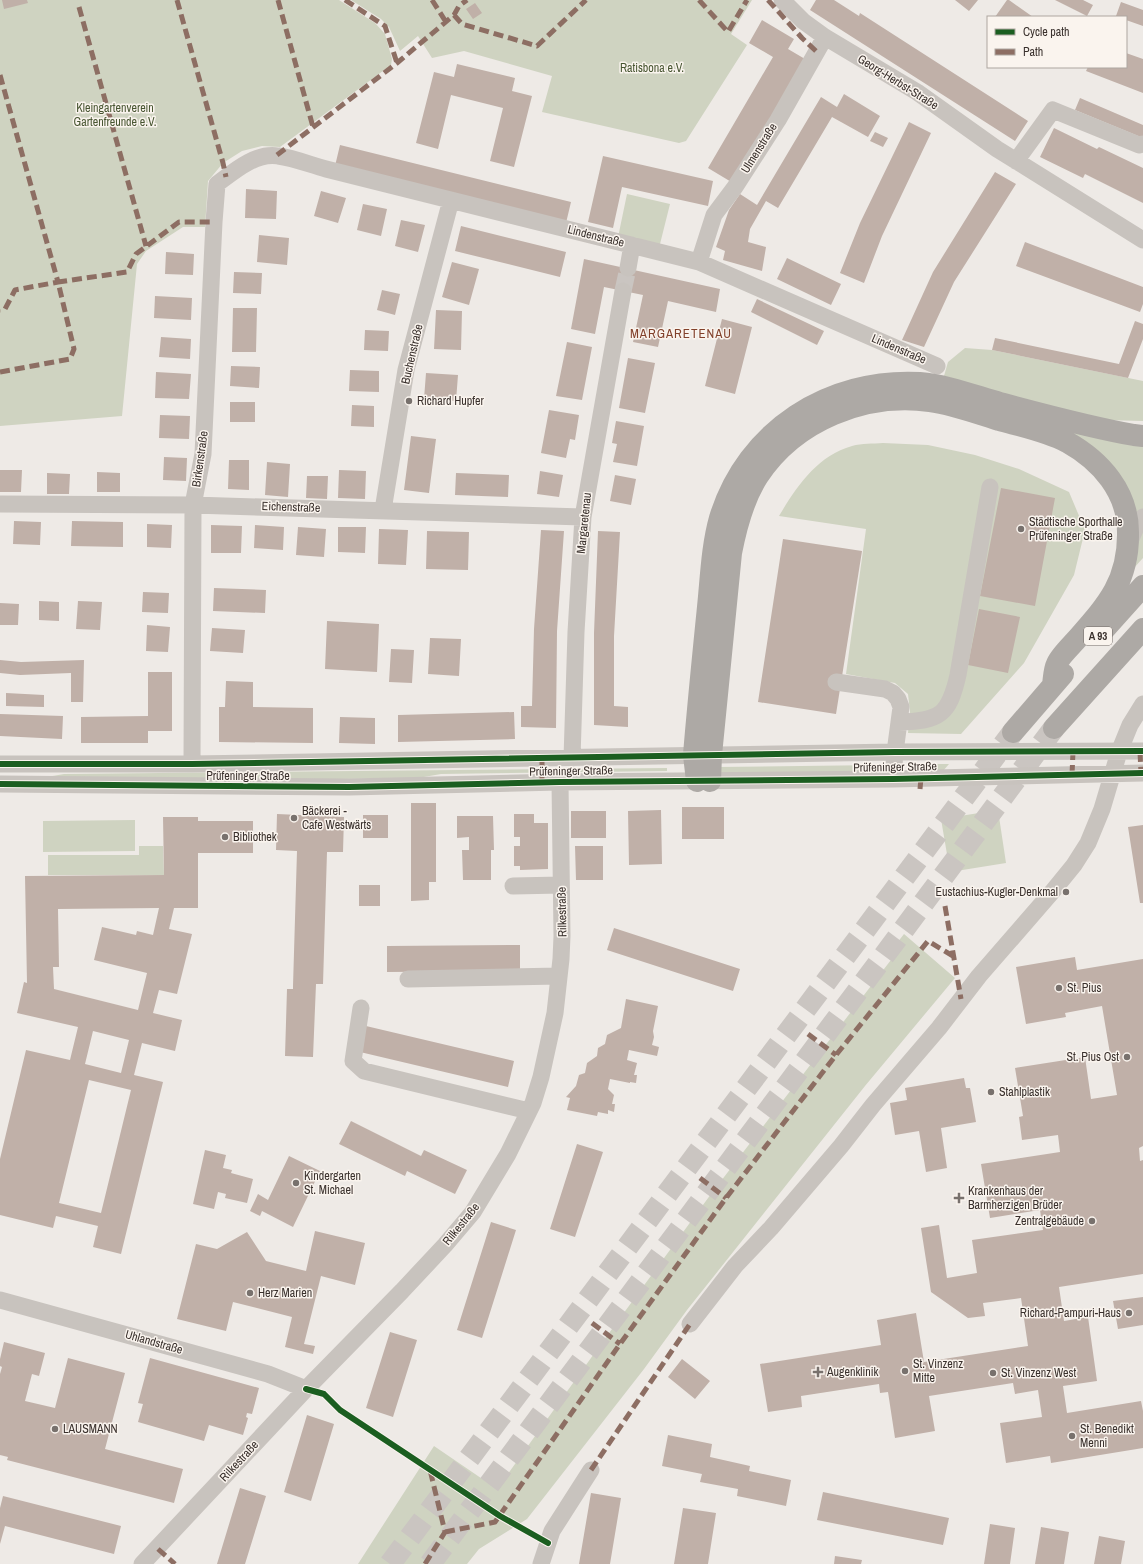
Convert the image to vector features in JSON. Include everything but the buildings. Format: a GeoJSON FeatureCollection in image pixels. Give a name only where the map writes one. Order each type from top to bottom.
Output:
{"type":"FeatureCollection","features":[{"type":"Feature","properties":{"kind":"highway"},"geometry":{"type":"LineString","coordinates":[[704,780],[702,755],[714,553],[720,519],[731,490],[749,460],[770,436],[794,416],[823,400],[853,389],[883,384],[921,383],[955,390],[1075,423],[1143,436]]}},
{"type":"Feature","properties":{"kind":"highway"},"geometry":{"type":"LineString","coordinates":[[702,755],[731,553],[736,528],[745,502],[758,476],[772,458],[792,440],[814,424],[843,410],[870,402],[902,399],[931,401],[1040,432],[1066,442],[1088,456],[1107,473],[1118,488],[1125,510],[1128,531],[1127,547],[1122,573],[1116,591],[1104,608],[1057,663],[1053,685]]}},
{"type":"Feature","properties":{"kind":"highway","name":"A 93"},"geometry":{"type":"LineString","coordinates":[[1013,732],[1053,685],[1143,586]]}},
{"type":"Feature","properties":{"kind":"highway","name":"A 93"},"geometry":{"type":"LineString","coordinates":[[1054,728],[1143,629]]}},
{"type":"Feature","properties":{"kind":"street","name":"Georg-Herbst-Straße"},"geometry":{"type":"LineString","coordinates":[[782,0],[803,21],[825,36],[917,92],[1016,161],[1143,240]]}},
{"type":"Feature","properties":{"kind":"street","name":"Ulmenstraße"},"geometry":{"type":"LineString","coordinates":[[699,262],[714,215],[735,187],[778,120],[825,36]]}},
{"type":"Feature","properties":{"kind":"street"},"geometry":{"type":"LineString","coordinates":[[1016,161],[1053,110],[1139,145],[1143,144]]}},
{"type":"Feature","properties":{"kind":"street","name":"Lindenstraße"},"geometry":{"type":"LineString","coordinates":[[242,166],[262,156],[277,155],[326,169],[699,262],[938,366]]}},
{"type":"Feature","properties":{"kind":"street","name":"Birkenstraße"},"geometry":{"type":"LineString","coordinates":[[192,764],[193,505],[203,454],[214,222],[218,184],[242,166]]}},
{"type":"Feature","properties":{"kind":"street","name":"Buchenstraße"},"geometry":{"type":"LineString","coordinates":[[383,510],[406,370],[451,200]]}},
{"type":"Feature","properties":{"kind":"street"},"geometry":{"type":"LineString","coordinates":[[628,268],[632,245]]}},
{"type":"Feature","properties":{"kind":"street","name":"Margaretenau"},"geometry":{"type":"LineString","coordinates":[[572,758],[576,632],[583,517],[623,291]]}},
{"type":"Feature","properties":{"kind":"street"},"geometry":{"type":"LineString","coordinates":[[899,722],[915,722],[937,717],[950,702],[958,675],[990,487]]}},
{"type":"Feature","properties":{"kind":"street","name":"Eichenstraße"},"geometry":{"type":"LineString","coordinates":[[0,504],[193,505],[583,517]]}},
{"type":"Feature","properties":{"kind":"street"},"geometry":{"type":"LineString","coordinates":[[1127,547],[1138,523],[1143,518]]}},
{"type":"Feature","properties":{"kind":"street"},"geometry":{"type":"LineString","coordinates":[[836,682],[885,689],[893,693],[898,699],[901,707],[893,779]]}},
{"type":"Feature","properties":{"kind":"street"},"geometry":{"type":"LineString","coordinates":[[690,1324],[735,1266],[771,1228],[939,1028],[979,976],[1074,865],[1088,843],[1102,809],[1119,752],[1130,725],[1143,704]]}},
{"type":"Feature","properties":{"kind":"street","name":"Prüfeninger Straße"},"geometry":{"type":"LineString","coordinates":[[0,764],[192,764],[895,752],[1143,751]]}},
{"type":"Feature","properties":{"kind":"street","name":"Prüfeninger Straße"},"geometry":{"type":"LineString","coordinates":[[0,784],[349,787],[560,782],[893,779],[1112,775],[1143,773]]}},
{"type":"Feature","properties":{"kind":"street","name":"Rilkestraße"},"geometry":{"type":"LineString","coordinates":[[142,1564],[306,1389],[445,1245],[473,1212],[508,1154],[529,1111],[541,1077],[550,1041],[559,976],[562,936],[560,782]]}},
{"type":"Feature","properties":{"kind":"street"},"geometry":{"type":"LineString","coordinates":[[513,886],[561,885]]}},
{"type":"Feature","properties":{"kind":"street"},"geometry":{"type":"LineString","coordinates":[[408,979],[559,976]]}},
{"type":"Feature","properties":{"kind":"street"},"geometry":{"type":"LineString","coordinates":[[361,1008],[353,1061],[364,1071],[529,1111]]}},
{"type":"Feature","properties":{"kind":"street","name":"Uhlandstraße"},"geometry":{"type":"LineString","coordinates":[[0,1300],[268,1374],[306,1389]]}},
{"type":"Feature","properties":{"kind":"street"},"geometry":{"type":"LineString","coordinates":[[541,1564],[552,1531],[591,1470]]}},
{"type":"Feature","properties":{"kind":"green space","name":"Kleingartenverein Gartenfreunde e.V."},"geometry":{"type":"Polygon","coordinates":[[[0,0],[339,0],[375,23],[385,34],[392,59],[391,65],[280,147],[262,146],[242,151],[223,163],[208,181],[205,227],[183,227],[146,251],[137,264],[122,416],[0,426],[0,0]]]}},
{"type":"Feature","properties":{"kind":"green space","name":"Ratisbona e.V."},"geometry":{"type":"Polygon","coordinates":[[[351,0],[752,0],[731,34],[747,45],[686,141],[679,143],[542,112],[552,76],[464,51],[432,58],[418,36],[400,51],[389,27],[381,19],[351,0]]]}},
{"type":"Feature","properties":{"kind":"green space"},"geometry":{"type":"Polygon","coordinates":[[[627,194],[670,204],[658,252],[617,242],[627,194]]]}},
{"type":"Feature","properties":{"kind":"green space"},"geometry":{"type":"Polygon","coordinates":[[[965,348],[992,350],[1143,381],[1143,421],[1104,420],[1024,400],[944,376],[948,362],[965,348]]]}},
{"type":"Feature","properties":{"kind":"green space"},"geometry":{"type":"Polygon","coordinates":[[[1048,425],[1143,446],[1143,509],[1134,518],[1048,425]]]}},
{"type":"Feature","properties":{"kind":"green space"},"geometry":{"type":"Polygon","coordinates":[[[883,443],[928,445],[975,455],[1019,469],[1069,492],[1085,530],[1074,575],[1024,663],[961,734],[908,733],[910,712],[908,694],[895,683],[846,674],[866,529],[779,516],[801,483],[828,457],[852,446],[883,443]]]}},
{"type":"Feature","properties":{"kind":"green space"},"geometry":{"type":"Polygon","coordinates":[[[1143,524],[1143,558],[1133,569],[1135,546],[1143,524]]]}},
{"type":"Feature","properties":{"kind":"green space"},"geometry":{"type":"Polygon","coordinates":[[[921,764],[949,764],[943,771],[921,772],[921,764]]]}},
{"type":"Feature","properties":{"kind":"green space"},"geometry":{"type":"Polygon","coordinates":[[[880,765],[887,770],[885,772],[725,774],[717,771],[717,767],[880,765]]]}},
{"type":"Feature","properties":{"kind":"green space"},"geometry":{"type":"Polygon","coordinates":[[[667,768],[667,771],[441,774],[418,778],[159,781],[41,778],[64,774],[667,768]]]}},
{"type":"Feature","properties":{"kind":"green space"},"geometry":{"type":"Polygon","coordinates":[[[998,810],[1006,863],[950,872],[941,819],[998,810]]]}},
{"type":"Feature","properties":{"kind":"green space"},"geometry":{"type":"Polygon","coordinates":[[[135,820],[135,851],[43,852],[43,821],[135,820]]]}},
{"type":"Feature","properties":{"kind":"green space"},"geometry":{"type":"Polygon","coordinates":[[[139,846],[163,846],[164,875],[48,875],[48,855],[139,855],[139,846]]]}},
{"type":"Feature","properties":{"kind":"green space"},"geometry":{"type":"Polygon","coordinates":[[[904,934],[955,978],[865,1086],[687,1310],[644,1369],[527,1519],[479,1549],[467,1564],[358,1564],[434,1446],[497,1489],[711,1194],[894,956],[890,952],[904,934]]]}},
{"type":"Feature","properties":{"kind":"tunnel"},"geometry":{"type":"LineString","coordinates":[[623,291],[628,268]]}},
{"type":"Feature","properties":{"kind":"tunnel"},"geometry":{"type":"LineString","coordinates":[[430,1564],[1054,728]]}},
{"type":"Feature","properties":{"kind":"tunnel"},"geometry":{"type":"LineString","coordinates":[[390,1564],[1013,732]]}},
{"type":"Feature","properties":{"kind":"marked path"},"geometry":{"type":"LineString","coordinates":[[177,0],[226,177]]}},
{"type":"Feature","properties":{"kind":"marked path"},"geometry":{"type":"LineString","coordinates":[[278,0],[313,127]]}},
{"type":"Feature","properties":{"kind":"marked path"},"geometry":{"type":"LineString","coordinates":[[345,0],[385,26],[397,63]]}},
{"type":"Feature","properties":{"kind":"marked path"},"geometry":{"type":"LineString","coordinates":[[432,0],[446,22]]}},
{"type":"Feature","properties":{"kind":"marked path"},"geometry":{"type":"LineString","coordinates":[[277,155],[397,63],[454,15],[459,6],[467,0]]}},
{"type":"Feature","properties":{"kind":"marked path"},"geometry":{"type":"LineString","coordinates":[[454,15],[462,24],[537,46],[586,0]]}},
{"type":"Feature","properties":{"kind":"marked path"},"geometry":{"type":"LineString","coordinates":[[699,0],[728,32],[747,0]]}},
{"type":"Feature","properties":{"kind":"marked path"},"geometry":{"type":"LineString","coordinates":[[768,0],[802,38],[817,52]]}},
{"type":"Feature","properties":{"kind":"marked path"},"geometry":{"type":"LineString","coordinates":[[79,7],[146,246]]}},
{"type":"Feature","properties":{"kind":"marked path"},"geometry":{"type":"LineString","coordinates":[[0,75],[58,282],[15,290],[5,309],[0,310]]}},
{"type":"Feature","properties":{"kind":"marked path"},"geometry":{"type":"LineString","coordinates":[[0,372],[70,359],[74,349],[58,282],[127,272],[136,254],[179,222],[214,222]]}},
{"type":"Feature","properties":{"kind":"marked path"},"geometry":{"type":"LineString","coordinates":[[1072,775],[1073,752]]}},
{"type":"Feature","properties":{"kind":"marked path"},"geometry":{"type":"LineString","coordinates":[[1140,752],[1141,773]]}},
{"type":"Feature","properties":{"kind":"marked path"},"geometry":{"type":"LineString","coordinates":[[542,759],[542,782]]}},
{"type":"Feature","properties":{"kind":"marked path"},"geometry":{"type":"LineString","coordinates":[[920,789],[921,778]]}},
{"type":"Feature","properties":{"kind":"marked path"},"geometry":{"type":"LineString","coordinates":[[945,906],[961,999]]}},
{"type":"Feature","properties":{"kind":"marked path"},"geometry":{"type":"LineString","coordinates":[[445,1532],[495,1522],[620,1344],[726,1198],[836,1055],[928,941],[953,956]]}},
{"type":"Feature","properties":{"kind":"marked path"},"geometry":{"type":"LineString","coordinates":[[808,1034],[836,1055]]}},
{"type":"Feature","properties":{"kind":"marked path"},"geometry":{"type":"LineString","coordinates":[[700,1178],[726,1198]]}},
{"type":"Feature","properties":{"kind":"marked path"},"geometry":{"type":"LineString","coordinates":[[592,1323],[620,1344]]}},
{"type":"Feature","properties":{"kind":"marked path"},"geometry":{"type":"LineString","coordinates":[[591,1470],[690,1324]]}},
{"type":"Feature","properties":{"kind":"marked path"},"geometry":{"type":"LineString","coordinates":[[425,1564],[445,1532],[430,1470]]}},
{"type":"Feature","properties":{"kind":"marked path"},"geometry":{"type":"LineString","coordinates":[[158,1549],[175,1564]]}},
{"type":"Feature","properties":{"kind":"cycle path"},"geometry":{"type":"LineString","coordinates":[[0,764],[192,764],[895,752],[1143,751]]}},
{"type":"Feature","properties":{"kind":"cycle path"},"geometry":{"type":"LineString","coordinates":[[0,784],[349,787],[560,782],[893,779],[1143,773]]}},
{"type":"Feature","properties":{"kind":"cycle path"},"geometry":{"type":"LineString","coordinates":[[306,1389],[324,1394],[340,1410],[500,1516],[548,1543]]}},
{"type":"Feature","properties":{"kind":"place","name":"Richard Hupfer"},"geometry":{"type":"Point","coordinates":[409,401]}},
{"type":"Feature","properties":{"kind":"place","name":"Städtische Sporthalle Prüfeninger Straße"},"geometry":{"type":"Point","coordinates":[1021,529]}},
{"type":"Feature","properties":{"kind":"place","name":"Bäckerei - Cafe Westwärts"},"geometry":{"type":"Point","coordinates":[294,818]}},
{"type":"Feature","properties":{"kind":"place","name":"Bibliothek"},"geometry":{"type":"Point","coordinates":[225,837]}},
{"type":"Feature","properties":{"kind":"place","name":"Eustachius-Kugler-Denkmal"},"geometry":{"type":"Point","coordinates":[1066,892]}},
{"type":"Feature","properties":{"kind":"place","name":"St. Pius"},"geometry":{"type":"Point","coordinates":[1059,988]}},
{"type":"Feature","properties":{"kind":"place","name":"St. Pius Ost"},"geometry":{"type":"Point","coordinates":[1127,1057]}},
{"type":"Feature","properties":{"kind":"place","name":"Stahlplastik"},"geometry":{"type":"Point","coordinates":[991,1092]}},
{"type":"Feature","properties":{"kind":"place","name":"Kindergarten St. Michael"},"geometry":{"type":"Point","coordinates":[296,1183]}},
{"type":"Feature","properties":{"kind":"place","name":"Krankenhaus der Barmherzigen Brüder"},"geometry":{"type":"Point","coordinates":[959,1198]}},
{"type":"Feature","properties":{"kind":"place","name":"Zentralgebäude"},"geometry":{"type":"Point","coordinates":[1092,1221]}},
{"type":"Feature","properties":{"kind":"place","name":"Herz Marien"},"geometry":{"type":"Point","coordinates":[250,1293]}},
{"type":"Feature","properties":{"kind":"place","name":"Richard-Pampuri-Haus"},"geometry":{"type":"Point","coordinates":[1129,1313]}},
{"type":"Feature","properties":{"kind":"place","name":"St. Vinzenz Mitte"},"geometry":{"type":"Point","coordinates":[905,1371]}},
{"type":"Feature","properties":{"kind":"place","name":"Augenklinik"},"geometry":{"type":"Point","coordinates":[818,1372]}},
{"type":"Feature","properties":{"kind":"place","name":"St. Vinzenz West"},"geometry":{"type":"Point","coordinates":[993,1373]}},
{"type":"Feature","properties":{"kind":"place","name":"LAUSMANN"},"geometry":{"type":"Point","coordinates":[55,1429]}},
{"type":"Feature","properties":{"kind":"place","name":"St. Benedikt Menni"},"geometry":{"type":"Point","coordinates":[1072,1436]}},
{"type":"Feature","properties":{"kind":"district","name":"MARGARETENAU"},"geometry":{"type":"Point","coordinates":[681,333]}}]}
